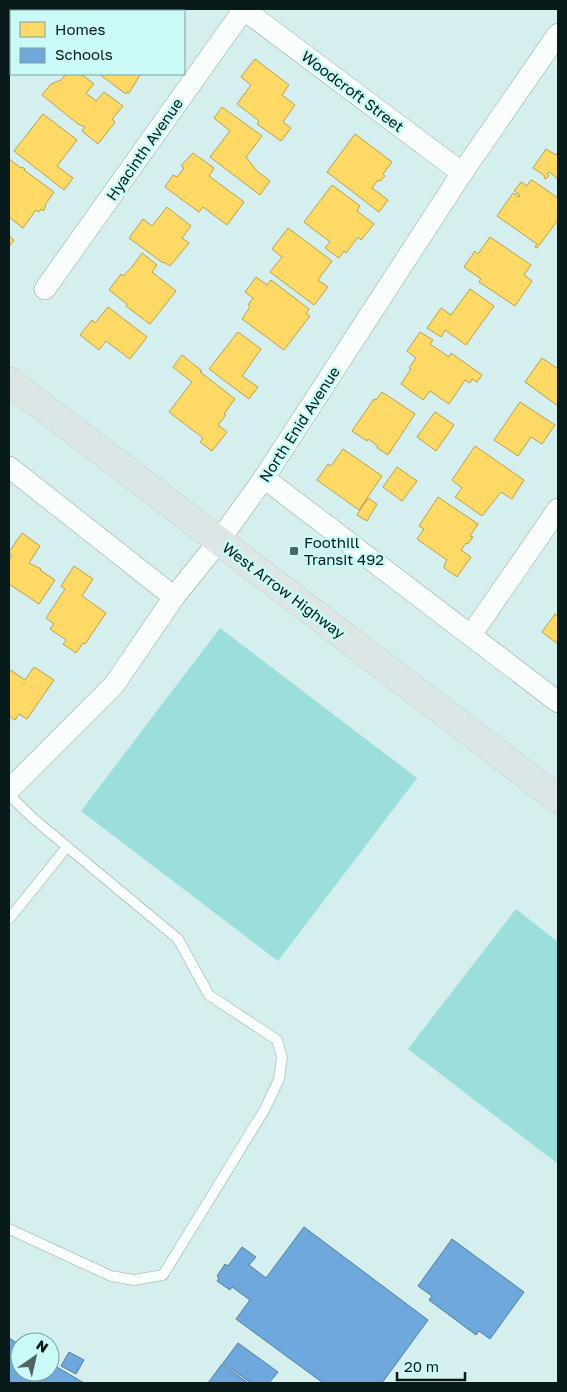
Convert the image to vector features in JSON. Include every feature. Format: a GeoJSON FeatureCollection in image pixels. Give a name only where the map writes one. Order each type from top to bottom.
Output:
{"type":"FeatureCollection","features":[{"type":"Feature","properties":{"kind":"main road","name":"West Arrow Highway"},"geometry":{"type":"LineString","coordinates":[[9,381],[558,799]]}},
{"type":"Feature","properties":{"kind":"street","name":"Woodcroft Street"},"geometry":{"type":"LineString","coordinates":[[243,9],[462,173]]}},
{"type":"Feature","properties":{"kind":"street","name":"Hyacinth Avenue"},"geometry":{"type":"LineString","coordinates":[[45,289],[243,9]]}},
{"type":"Feature","properties":{"kind":"street","name":"North Enid Avenue"},"geometry":{"type":"LineString","coordinates":[[9,790],[114,685],[174,596],[219,541],[264,478],[462,173],[558,34]]}},
{"type":"Feature","properties":{"kind":"street"},"geometry":{"type":"LineString","coordinates":[[9,467],[174,596]]}},
{"type":"Feature","properties":{"kind":"street"},"geometry":{"type":"LineString","coordinates":[[264,478],[558,702]]}},
{"type":"Feature","properties":{"kind":"street"},"geometry":{"type":"LineString","coordinates":[[471,635],[558,508]]}},
{"type":"Feature","properties":{"kind":"lane"},"geometry":{"type":"LineString","coordinates":[[9,796],[178,939],[209,995],[277,1040],[282,1057],[279,1079],[265,1109],[163,1275],[134,1280],[111,1276],[9,1230]]}},
{"type":"Feature","properties":{"kind":"lane"},"geometry":{"type":"LineString","coordinates":[[9,919],[67,847]]}},
{"type":"Feature","properties":{"kind":"shaded area"},"geometry":{"type":"Polygon","coordinates":[[[220,628],[417,778],[278,961],[81,811],[220,628]]]}},
{"type":"Feature","properties":{"kind":"shaded area"},"geometry":{"type":"Polygon","coordinates":[[[516,909],[558,942],[558,1164],[408,1049],[516,909]]]}},
{"type":"Feature","properties":{"kind":"building: Homes"},"geometry":{"type":"Polygon","coordinates":[[[181,9],[182,10],[132,10],[181,9]]]}},
{"type":"Feature","properties":{"kind":"building: Homes"},"geometry":{"type":"Polygon","coordinates":[[[255,59],[289,85],[282,95],[295,105],[283,122],[291,128],[281,141],[257,124],[259,121],[237,104],[251,85],[241,77],[255,59]]]}},
{"type":"Feature","properties":{"kind":"building: Homes"},"geometry":{"type":"Polygon","coordinates":[[[65,75],[82,75],[94,84],[86,93],[96,101],[104,92],[123,106],[112,119],[115,122],[98,144],[82,131],[85,127],[78,124],[42,95],[51,84],[61,80],[65,75]]]}},
{"type":"Feature","properties":{"kind":"building: Homes"},"geometry":{"type":"Polygon","coordinates":[[[100,75],[140,75],[129,93],[127,92],[126,94],[100,75]]]}},
{"type":"Feature","properties":{"kind":"building: Homes"},"geometry":{"type":"Polygon","coordinates":[[[222,107],[262,136],[246,157],[257,171],[270,181],[260,195],[210,157],[230,131],[214,118],[222,107]]]}},
{"type":"Feature","properties":{"kind":"building: Homes"},"geometry":{"type":"Polygon","coordinates":[[[43,114],[77,140],[57,166],[73,178],[64,190],[14,151],[43,114]]]}},
{"type":"Feature","properties":{"kind":"building: Homes"},"geometry":{"type":"Polygon","coordinates":[[[355,134],[392,162],[383,174],[385,176],[380,181],[378,180],[372,188],[388,200],[379,212],[327,172],[355,134]]]}},
{"type":"Feature","properties":{"kind":"building: Homes"},"geometry":{"type":"Polygon","coordinates":[[[546,149],[556,155],[558,152],[558,179],[549,172],[547,174],[549,176],[546,179],[544,178],[545,176],[533,168],[546,149]]]}},
{"type":"Feature","properties":{"kind":"building: Homes"},"geometry":{"type":"Polygon","coordinates":[[[193,153],[214,168],[209,176],[244,202],[227,225],[203,207],[199,212],[165,187],[173,175],[177,177],[184,168],[181,166],[193,153]]]}},
{"type":"Feature","properties":{"kind":"building: Homes"},"geometry":{"type":"Polygon","coordinates":[[[9,159],[54,192],[43,211],[41,209],[39,212],[36,210],[23,228],[9,217],[9,159]]]}},
{"type":"Feature","properties":{"kind":"building: Homes"},"geometry":{"type":"Polygon","coordinates":[[[532,180],[558,198],[558,220],[537,248],[535,247],[537,244],[497,216],[513,193],[519,197],[520,195],[514,191],[521,182],[527,186],[532,180]]]}},
{"type":"Feature","properties":{"kind":"building: Homes"},"geometry":{"type":"Polygon","coordinates":[[[332,185],[360,206],[357,211],[374,224],[361,240],[358,237],[346,253],[344,251],[339,258],[325,248],[330,242],[304,222],[332,185]]]}},
{"type":"Feature","properties":{"kind":"building: Homes"},"geometry":{"type":"Polygon","coordinates":[[[167,207],[191,226],[182,238],[189,243],[170,266],[129,238],[143,219],[152,226],[167,207]]]}},
{"type":"Feature","properties":{"kind":"building: Homes"},"geometry":{"type":"Polygon","coordinates":[[[288,228],[332,261],[318,280],[328,287],[314,305],[270,272],[282,257],[272,249],[288,228]]]}},
{"type":"Feature","properties":{"kind":"building: Homes"},"geometry":{"type":"Polygon","coordinates":[[[9,236],[14,240],[9,247],[9,236]]]}},
{"type":"Feature","properties":{"kind":"building: Homes"},"geometry":{"type":"Polygon","coordinates":[[[490,237],[531,265],[524,275],[532,281],[515,306],[479,282],[481,279],[464,267],[475,251],[478,254],[490,237]]]}},
{"type":"Feature","properties":{"kind":"building: Homes"},"geometry":{"type":"Polygon","coordinates":[[[142,253],[157,265],[152,272],[176,291],[150,324],[109,290],[121,274],[123,276],[132,267],[142,253]]]}},
{"type":"Feature","properties":{"kind":"building: Homes"},"geometry":{"type":"Polygon","coordinates":[[[256,277],[267,285],[271,280],[309,309],[306,314],[310,316],[284,350],[242,319],[250,307],[248,305],[253,298],[245,292],[256,277]]]}},
{"type":"Feature","properties":{"kind":"building: Homes"},"geometry":{"type":"Polygon","coordinates":[[[470,289],[494,306],[466,345],[445,330],[441,337],[427,328],[441,308],[451,315],[470,289]]]}},
{"type":"Feature","properties":{"kind":"building: Homes"},"geometry":{"type":"Polygon","coordinates":[[[108,307],[147,337],[130,359],[106,341],[99,350],[80,335],[92,320],[95,323],[108,307]]]}},
{"type":"Feature","properties":{"kind":"building: Homes"},"geometry":{"type":"Polygon","coordinates":[[[238,332],[261,349],[242,376],[258,387],[249,399],[209,369],[238,332]]]}},
{"type":"Feature","properties":{"kind":"building: Homes"},"geometry":{"type":"Polygon","coordinates":[[[420,332],[433,340],[430,344],[449,357],[451,353],[482,375],[477,382],[472,379],[470,383],[465,380],[449,404],[430,391],[423,400],[401,384],[416,358],[407,351],[420,332]]]}},
{"type":"Feature","properties":{"kind":"building: Homes"},"geometry":{"type":"Polygon","coordinates":[[[182,355],[202,371],[200,372],[235,399],[218,425],[227,432],[212,451],[200,442],[203,438],[169,412],[192,382],[173,367],[182,355]]]}},
{"type":"Feature","properties":{"kind":"building: Homes"},"geometry":{"type":"Polygon","coordinates":[[[542,358],[558,369],[558,406],[525,382],[542,358]]]}},
{"type":"Feature","properties":{"kind":"building: Homes"},"geometry":{"type":"Polygon","coordinates":[[[382,392],[415,414],[388,455],[368,439],[367,441],[352,431],[374,399],[376,400],[382,392]]]}},
{"type":"Feature","properties":{"kind":"building: Homes"},"geometry":{"type":"Polygon","coordinates":[[[520,402],[555,425],[542,444],[531,437],[518,456],[494,440],[520,402]]]}},
{"type":"Feature","properties":{"kind":"building: Homes"},"geometry":{"type":"Polygon","coordinates":[[[435,412],[454,425],[436,451],[417,437],[435,412]]]}},
{"type":"Feature","properties":{"kind":"building: Homes"},"geometry":{"type":"Polygon","coordinates":[[[475,446],[524,480],[512,499],[501,492],[482,516],[455,497],[462,488],[452,480],[475,446]]]}},
{"type":"Feature","properties":{"kind":"building: Homes"},"geometry":{"type":"Polygon","coordinates":[[[343,449],[382,476],[359,510],[317,480],[328,464],[331,466],[343,449]]]}},
{"type":"Feature","properties":{"kind":"building: Homes"},"geometry":{"type":"Polygon","coordinates":[[[397,467],[417,481],[402,501],[383,487],[397,467]]]}},
{"type":"Feature","properties":{"kind":"building: Homes"},"geometry":{"type":"Polygon","coordinates":[[[438,497],[478,524],[470,536],[473,537],[461,550],[471,557],[457,577],[444,568],[447,560],[417,539],[424,529],[419,526],[438,497]]]}},
{"type":"Feature","properties":{"kind":"building: Homes"},"geometry":{"type":"Polygon","coordinates":[[[368,498],[377,504],[367,521],[357,515],[368,498]]]}},
{"type":"Feature","properties":{"kind":"building: Homes"},"geometry":{"type":"Polygon","coordinates":[[[22,533],[40,546],[29,563],[41,569],[55,580],[39,604],[9,584],[9,560],[12,555],[9,552],[22,533]]]}},
{"type":"Feature","properties":{"kind":"building: Homes"},"geometry":{"type":"Polygon","coordinates":[[[74,566],[93,579],[82,596],[106,613],[85,644],[83,643],[76,653],[63,644],[66,640],[50,629],[54,624],[46,618],[65,589],[61,586],[74,566]]]}},
{"type":"Feature","properties":{"kind":"building: Homes"},"geometry":{"type":"Polygon","coordinates":[[[555,614],[558,616],[558,644],[542,632],[555,614]]]}},
{"type":"Feature","properties":{"kind":"building: Homes"},"geometry":{"type":"Polygon","coordinates":[[[34,667],[54,680],[27,719],[19,714],[15,720],[9,716],[9,669],[25,680],[34,667]]]}},
{"type":"Feature","properties":{"kind":"building: Schools"},"geometry":{"type":"Polygon","coordinates":[[[304,1227],[428,1320],[382,1383],[323,1383],[236,1319],[250,1300],[232,1287],[230,1290],[217,1281],[219,1278],[217,1276],[225,1264],[228,1266],[242,1247],[256,1257],[249,1265],[266,1278],[304,1227]]]}},
{"type":"Feature","properties":{"kind":"building: Schools"},"geometry":{"type":"Polygon","coordinates":[[[452,1239],[524,1292],[490,1339],[479,1331],[476,1335],[429,1300],[432,1296],[418,1286],[452,1239]]]}},
{"type":"Feature","properties":{"kind":"building: Schools"},"geometry":{"type":"Polygon","coordinates":[[[9,1338],[10,1382],[60,1382],[60,1369],[84,1383],[9,1383],[9,1338]]]}},
{"type":"Feature","properties":{"kind":"building: Schools"},"geometry":{"type":"Polygon","coordinates":[[[238,1343],[278,1372],[269,1383],[251,1383],[223,1363],[238,1343]]]}},
{"type":"Feature","properties":{"kind":"building: Schools"},"geometry":{"type":"Polygon","coordinates":[[[69,1352],[84,1360],[76,1374],[61,1366],[69,1352]]]}},
{"type":"Feature","properties":{"kind":"building: Schools"},"geometry":{"type":"Polygon","coordinates":[[[222,1364],[248,1383],[208,1383],[222,1364]]]}},
{"type":"Feature","properties":{"kind":"place","name":"Foothill Transit 492"},"geometry":{"type":"Point","coordinates":[294,551]}}]}
